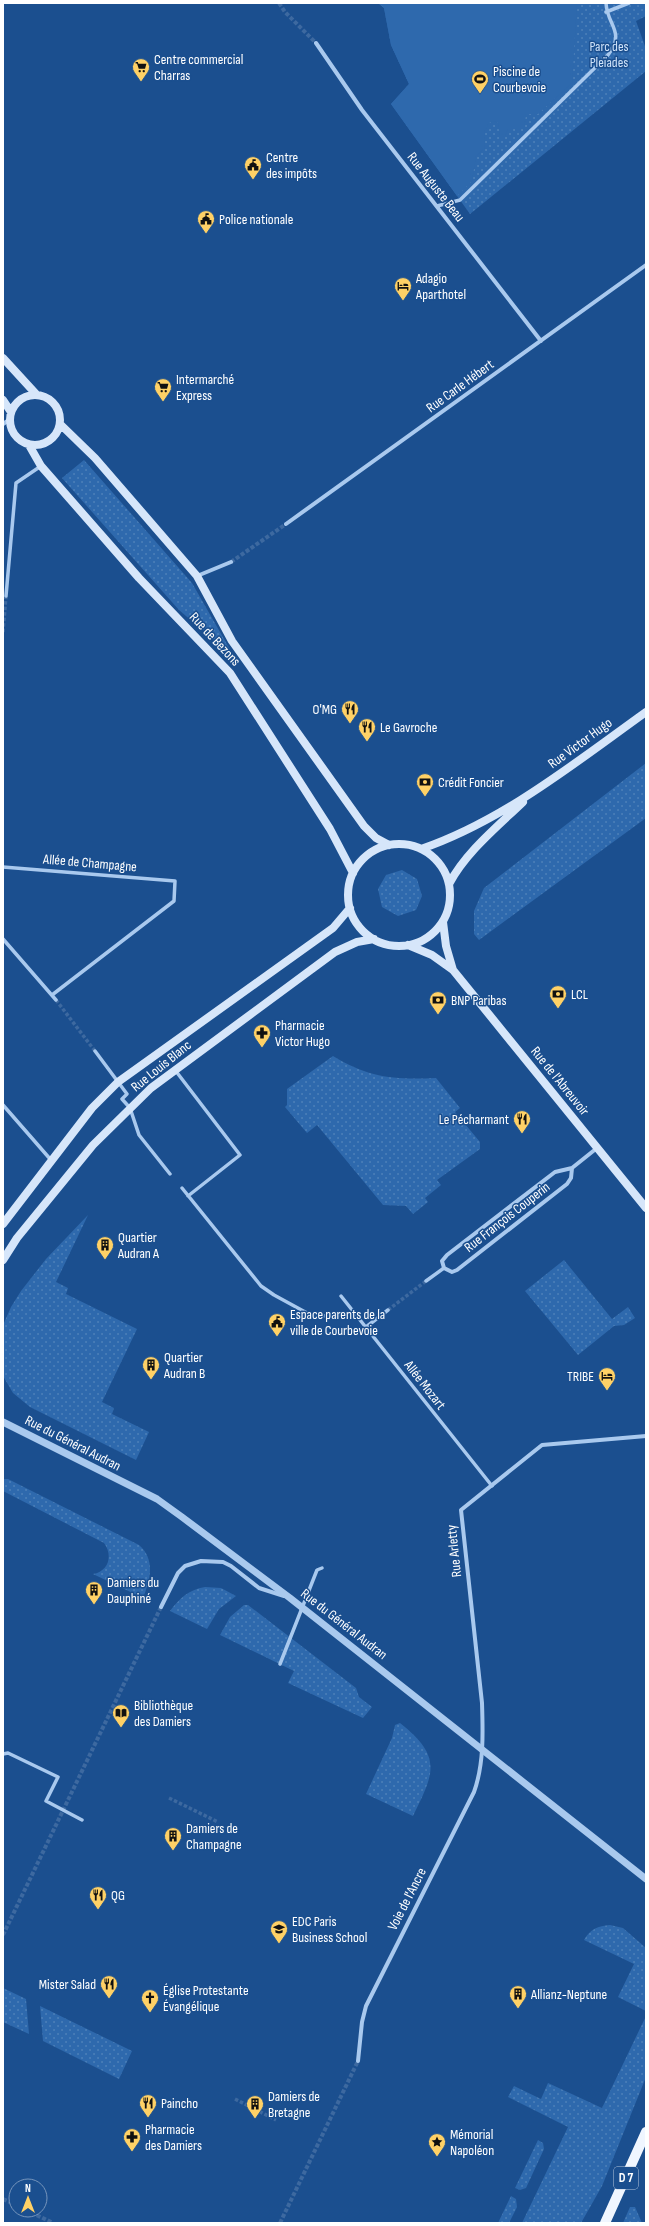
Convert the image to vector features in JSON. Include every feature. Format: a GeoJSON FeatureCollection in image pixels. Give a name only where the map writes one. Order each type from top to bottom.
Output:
{"type":"FeatureCollection","features":[{"type":"Feature","properties":{"kind":"main road"},"geometry":{"type":"LineString","coordinates":[[3,358],[36,394],[47,398],[56,406],[60,414],[58,432],[46,444],[29,445],[15,436],[8,419],[3,400]]}},
{"type":"Feature","properties":{"kind":"main road"},"geometry":{"type":"LineString","coordinates":[[8,419],[20,399],[36,394]]}},
{"type":"Feature","properties":{"kind":"main road","name":"Rue de Bezons"},"geometry":{"type":"LineString","coordinates":[[60,424],[95,458],[197,576],[232,641],[251,669],[364,826],[376,838],[389,845]]}},
{"type":"Feature","properties":{"kind":"main road","name":"Rue de Bezons"},"geometry":{"type":"LineString","coordinates":[[29,445],[41,466],[139,578],[230,673],[330,829],[353,873]]}},
{"type":"Feature","properties":{"kind":"main road","name":"Rue Victor Hugo"},"geometry":{"type":"LineString","coordinates":[[421,849],[453,837],[529,795],[646,712]]}},
{"type":"Feature","properties":{"kind":"main road","name":"Rue Victor Hugo"},"geometry":{"type":"LineString","coordinates":[[449,884],[457,870],[468,856],[529,795]]}},
{"type":"Feature","properties":{"kind":"main road"},"geometry":{"type":"LineString","coordinates":[[389,845],[411,845],[421,849],[434,858],[444,870],[449,884],[450,897],[448,910],[443,922],[434,933],[422,941],[408,945],[384,944],[374,939],[363,931],[355,920],[350,908],[349,890],[353,873],[362,860],[374,851],[389,845]]}},
{"type":"Feature","properties":{"kind":"main road","name":"Rue Louis Blanc"},"geometry":{"type":"LineString","coordinates":[[3,1224],[92,1108],[118,1082],[334,928],[350,908]]}},
{"type":"Feature","properties":{"kind":"main road","name":"Rue de l'Abreuvoir"},"geometry":{"type":"LineString","coordinates":[[443,922],[446,946],[453,970]]}},
{"type":"Feature","properties":{"kind":"main road","name":"Rue Louis Blanc"},"geometry":{"type":"LineString","coordinates":[[3,1260],[17,1238],[93,1145],[130,1108],[174,1069],[335,952],[357,942],[374,939]]}},
{"type":"Feature","properties":{"kind":"main road","name":"Rue de l'Abreuvoir"},"geometry":{"type":"LineString","coordinates":[[408,945],[432,955],[453,970],[646,1208]]}},
{"type":"Feature","properties":{"kind":"main road","name":"D 7"},"geometry":{"type":"LineString","coordinates":[[605,2223],[646,2132]]}},
{"type":"Feature","properties":{"kind":"street"},"geometry":{"type":"LineString","coordinates":[[437,206],[460,200],[608,55],[616,44],[615,30],[606,12],[606,3]]}},
{"type":"Feature","properties":{"kind":"street"},"geometry":{"type":"LineString","coordinates":[[606,12],[628,3]]}},
{"type":"Feature","properties":{"kind":"street","name":"Rue Auguste Beau"},"geometry":{"type":"LineString","coordinates":[[316,43],[362,110],[541,341]]}},
{"type":"Feature","properties":{"kind":"street","name":"Rue Carle Hébert"},"geometry":{"type":"LineString","coordinates":[[286,524],[646,265]]}},
{"type":"Feature","properties":{"kind":"street"},"geometry":{"type":"LineString","coordinates":[[6,596],[16,483],[41,466]]}},
{"type":"Feature","properties":{"kind":"street"},"geometry":{"type":"LineString","coordinates":[[197,576],[231,562]]}},
{"type":"Feature","properties":{"kind":"street","name":"Allée de Champagne"},"geometry":{"type":"LineString","coordinates":[[3,867],[175,881],[174,901],[52,995]]}},
{"type":"Feature","properties":{"kind":"street"},"geometry":{"type":"LineString","coordinates":[[3,939],[56,1000]]}},
{"type":"Feature","properties":{"kind":"street"},"geometry":{"type":"LineString","coordinates":[[95,1052],[127,1094],[122,1099],[130,1108],[139,1134],[170,1174]]}},
{"type":"Feature","properties":{"kind":"street"},"geometry":{"type":"LineString","coordinates":[[174,1069],[240,1155],[188,1196]]}},
{"type":"Feature","properties":{"kind":"street"},"geometry":{"type":"LineString","coordinates":[[3,1105],[51,1160]]}},
{"type":"Feature","properties":{"kind":"street","name":"Rue François Couperin"},"geometry":{"type":"LineString","coordinates":[[572,1168],[571,1178],[567,1184],[457,1270],[452,1272],[444,1268],[442,1261],[447,1255],[555,1172],[572,1168],[598,1148]]}},
{"type":"Feature","properties":{"kind":"street"},"geometry":{"type":"LineString","coordinates":[[182,1188],[261,1286],[274,1295],[314,1315],[355,1314]]}},
{"type":"Feature","properties":{"kind":"street"},"geometry":{"type":"LineString","coordinates":[[426,1281],[444,1268]]}},
{"type":"Feature","properties":{"kind":"street","name":"Allée Mozart"},"geometry":{"type":"LineString","coordinates":[[341,1296],[492,1486]]}},
{"type":"Feature","properties":{"kind":"street"},"geometry":{"type":"LineString","coordinates":[[366,1327],[388,1310]]}},
{"type":"Feature","properties":{"kind":"street","name":"Rue du Général Audran"},"geometry":{"type":"LineString","coordinates":[[3,1422],[158,1499],[290,1598],[482,1748],[646,1879]]}},
{"type":"Feature","properties":{"kind":"street","name":"Rue Arletty"},"geometry":{"type":"LineString","coordinates":[[482,1748],[482,1703],[461,1510],[542,1445],[646,1436]]}},
{"type":"Feature","properties":{"kind":"street"},"geometry":{"type":"LineString","coordinates":[[161,1607],[178,1573],[193,1562],[207,1560],[223,1562],[231,1566],[258,1588],[290,1598]]}},
{"type":"Feature","properties":{"kind":"street"},"geometry":{"type":"LineString","coordinates":[[280,1664],[317,1570],[322,1568]]}},
{"type":"Feature","properties":{"kind":"street","name":"Voie de l'Ancre"},"geometry":{"type":"LineString","coordinates":[[358,2061],[362,2022],[366,2006],[474,1792],[479,1774],[482,1748]]}},
{"type":"Feature","properties":{"kind":"street"},"geometry":{"type":"LineString","coordinates":[[3,1754],[8,1753],[58,1777],[46,1801],[82,1820]]}},
{"type":"Feature","properties":{"kind":"green space","name":"Piscine de Courbevoie"},"geometry":{"type":"Polygon","coordinates":[[[378,3],[646,3],[646,16],[636,21],[646,49],[646,71],[470,214],[391,104],[409,84],[391,45],[384,8],[378,3]]]}},
{"type":"Feature","properties":{"kind":"green space","name":"Piscine de Courbevoie"},"geometry":{"type":"Polygon","coordinates":[[[378,3],[577,3],[572,83],[538,114],[526,114],[524,129],[508,129],[505,136],[500,136],[498,123],[494,121],[489,123],[485,130],[484,149],[476,156],[472,181],[457,196],[391,104],[409,84],[391,45],[384,8],[378,3]]]}},
{"type":"Feature","properties":{"kind":"green space"},"geometry":{"type":"Polygon","coordinates":[[[84,460],[192,583],[232,653],[228,655],[215,641],[179,610],[62,478],[84,460]]]}},
{"type":"Feature","properties":{"kind":"green space"},"geometry":{"type":"Polygon","coordinates":[[[646,763],[646,818],[479,940],[474,934],[474,911],[484,888],[646,763]]]}},
{"type":"Feature","properties":{"kind":"green space"},"geometry":{"type":"Polygon","coordinates":[[[402,870],[417,879],[422,896],[416,910],[398,916],[382,907],[378,889],[386,875],[402,870]]]}},
{"type":"Feature","properties":{"kind":"green space"},"geometry":{"type":"Polygon","coordinates":[[[333,1056],[359,1069],[383,1076],[395,1078],[436,1078],[460,1108],[455,1112],[480,1142],[480,1149],[437,1180],[441,1185],[425,1198],[428,1202],[413,1214],[406,1206],[383,1205],[317,1125],[307,1133],[285,1107],[287,1105],[287,1089],[333,1056]]]}},
{"type":"Feature","properties":{"kind":"green space"},"geometry":{"type":"Polygon","coordinates":[[[88,1215],[56,1282],[68,1288],[66,1294],[137,1329],[102,1402],[114,1408],[112,1414],[149,1432],[136,1460],[30,1407],[13,1393],[3,1376],[3,1325],[11,1307],[21,1291],[46,1259],[88,1215]]]}},
{"type":"Feature","properties":{"kind":"green space"},"geometry":{"type":"Polygon","coordinates":[[[564,1260],[612,1319],[628,1307],[635,1318],[624,1325],[614,1326],[578,1355],[525,1291],[564,1260]]]}},
{"type":"Feature","properties":{"kind":"green space"},"geometry":{"type":"Polygon","coordinates":[[[3,1479],[8,1479],[139,1545],[148,1557],[150,1564],[148,1584],[143,1598],[93,1574],[103,1570],[108,1562],[108,1552],[104,1543],[3,1491],[3,1479]]]}},
{"type":"Feature","properties":{"kind":"green space"},"geometry":{"type":"Polygon","coordinates":[[[205,1587],[221,1588],[236,1596],[219,1609],[207,1629],[170,1611],[177,1602],[189,1592],[205,1587]]]}},
{"type":"Feature","properties":{"kind":"green space"},"geometry":{"type":"Polygon","coordinates":[[[244,1605],[248,1605],[356,1688],[359,1697],[372,1707],[363,1718],[288,1683],[294,1671],[220,1635],[230,1617],[244,1605]]]}},
{"type":"Feature","properties":{"kind":"green space"},"geometry":{"type":"Polygon","coordinates":[[[400,1723],[414,1735],[429,1756],[429,1777],[426,1788],[413,1816],[366,1794],[392,1738],[395,1725],[400,1723]]]}},
{"type":"Feature","properties":{"kind":"green space"},"geometry":{"type":"Polygon","coordinates":[[[610,1925],[623,1928],[646,1948],[646,2011],[618,1997],[634,1964],[584,1940],[589,1933],[595,1929],[610,1925]]]}},
{"type":"Feature","properties":{"kind":"green space"},"geometry":{"type":"Polygon","coordinates":[[[3,1988],[26,1999],[29,2034],[3,2022],[3,1988]]]}},
{"type":"Feature","properties":{"kind":"green space"},"geometry":{"type":"Polygon","coordinates":[[[40,2006],[132,2051],[119,2079],[43,2041],[40,2006]]]}},
{"type":"Feature","properties":{"kind":"green space"},"geometry":{"type":"Polygon","coordinates":[[[646,2016],[646,2077],[602,2186],[581,2223],[522,2223],[568,2127],[508,2097],[514,2086],[541,2099],[548,2083],[602,2108],[646,2016]]]}},
{"type":"Feature","properties":{"kind":"green space"},"geometry":{"type":"Polygon","coordinates":[[[538,2140],[543,2143],[544,2149],[526,2188],[520,2190],[515,2188],[538,2140]]]}},
{"type":"Feature","properties":{"kind":"green space"},"geometry":{"type":"Polygon","coordinates":[[[511,2196],[516,2199],[517,2207],[509,2223],[498,2223],[511,2196]]]}},
{"type":"Feature","properties":{"kind":"green space"},"geometry":{"type":"Polygon","coordinates":[[[630,2207],[635,2207],[642,2223],[623,2223],[630,2207]]]}},
{"type":"Feature","properties":{"kind":"tunnel"},"geometry":{"type":"LineString","coordinates":[[279,3],[285,12],[316,43]]}},
{"type":"Feature","properties":{"kind":"tunnel"},"geometry":{"type":"LineString","coordinates":[[231,562],[286,524]]}},
{"type":"Feature","properties":{"kind":"tunnel"},"geometry":{"type":"LineString","coordinates":[[3,632],[6,596]]}},
{"type":"Feature","properties":{"kind":"tunnel"},"geometry":{"type":"LineString","coordinates":[[56,1000],[95,1051]]}},
{"type":"Feature","properties":{"kind":"tunnel"},"geometry":{"type":"LineString","coordinates":[[388,1310],[426,1281]]}},
{"type":"Feature","properties":{"kind":"tunnel"},"geometry":{"type":"LineString","coordinates":[[3,1935],[161,1607]]}},
{"type":"Feature","properties":{"kind":"tunnel"},"geometry":{"type":"LineString","coordinates":[[169,1798],[218,1822]]}},
{"type":"Feature","properties":{"kind":"tunnel"},"geometry":{"type":"LineString","coordinates":[[280,2223],[358,2061]]}},
{"type":"Feature","properties":{"kind":"tunnel"},"geometry":{"type":"LineString","coordinates":[[235,2099],[276,2120]]}},
{"type":"Feature","properties":{"kind":"tunnel"},"geometry":{"type":"LineString","coordinates":[[3,2199],[8,2201]]}},
{"type":"Feature","properties":{"kind":"tunnel"},"geometry":{"type":"LineString","coordinates":[[43,2218],[53,2223]]}},
{"type":"Feature","properties":{"kind":"place","name":"Centre commercial Charras"},"geometry":{"type":"Point","coordinates":[141,82]}},
{"type":"Feature","properties":{"kind":"place","name":"Piscine de Courbevoie"},"geometry":{"type":"Point","coordinates":[480,94]}},
{"type":"Feature","properties":{"kind":"place","name":"Centre des impôts"},"geometry":{"type":"Point","coordinates":[253,180]}},
{"type":"Feature","properties":{"kind":"place","name":"Police nationale"},"geometry":{"type":"Point","coordinates":[206,234]}},
{"type":"Feature","properties":{"kind":"place","name":"Adagio Aparthotel"},"geometry":{"type":"Point","coordinates":[403,301]}},
{"type":"Feature","properties":{"kind":"place","name":"Intermarché Express"},"geometry":{"type":"Point","coordinates":[163,402]}},
{"type":"Feature","properties":{"kind":"place","name":"O'MG"},"geometry":{"type":"Point","coordinates":[350,724]}},
{"type":"Feature","properties":{"kind":"place","name":"Le Gavroche"},"geometry":{"type":"Point","coordinates":[367,742]}},
{"type":"Feature","properties":{"kind":"place","name":"Crédit Foncier"},"geometry":{"type":"Point","coordinates":[425,797]}},
{"type":"Feature","properties":{"kind":"place","name":"LCL"},"geometry":{"type":"Point","coordinates":[558,1009]}},
{"type":"Feature","properties":{"kind":"place","name":"BNP Paribas"},"geometry":{"type":"Point","coordinates":[438,1015]}},
{"type":"Feature","properties":{"kind":"place","name":"Pharmacie Victor Hugo"},"geometry":{"type":"Point","coordinates":[262,1048]}},
{"type":"Feature","properties":{"kind":"place","name":"Le Pécharmant"},"geometry":{"type":"Point","coordinates":[522,1134]}},
{"type":"Feature","properties":{"kind":"place","name":"Quartier Audran A"},"geometry":{"type":"Point","coordinates":[105,1260]}},
{"type":"Feature","properties":{"kind":"place","name":"Espace parents de la ville de Courbevoie"},"geometry":{"type":"Point","coordinates":[277,1337]}},
{"type":"Feature","properties":{"kind":"place","name":"Quartier Audran B"},"geometry":{"type":"Point","coordinates":[151,1380]}},
{"type":"Feature","properties":{"kind":"place","name":"TRIBE"},"geometry":{"type":"Point","coordinates":[607,1391]}},
{"type":"Feature","properties":{"kind":"place","name":"Damiers du Dauphiné"},"geometry":{"type":"Point","coordinates":[94,1605]}},
{"type":"Feature","properties":{"kind":"place","name":"Bibliothèque des Damiers"},"geometry":{"type":"Point","coordinates":[121,1728]}},
{"type":"Feature","properties":{"kind":"place","name":"Damiers de Champagne"},"geometry":{"type":"Point","coordinates":[173,1851]}},
{"type":"Feature","properties":{"kind":"place","name":"QG"},"geometry":{"type":"Point","coordinates":[98,1910]}},
{"type":"Feature","properties":{"kind":"place","name":"EDC Paris Business School"},"geometry":{"type":"Point","coordinates":[279,1944]}},
{"type":"Feature","properties":{"kind":"place","name":"Mister Salad"},"geometry":{"type":"Point","coordinates":[109,1999]}},
{"type":"Feature","properties":{"kind":"place","name":"Allianz-Neptune"},"geometry":{"type":"Point","coordinates":[518,2009]}},
{"type":"Feature","properties":{"kind":"place","name":"Église Protestante Évangélique"},"geometry":{"type":"Point","coordinates":[150,2013]}},
{"type":"Feature","properties":{"kind":"place","name":"Paincho"},"geometry":{"type":"Point","coordinates":[148,2118]}},
{"type":"Feature","properties":{"kind":"place","name":"Damiers de Bretagne"},"geometry":{"type":"Point","coordinates":[255,2119]}},
{"type":"Feature","properties":{"kind":"place","name":"Pharmacie des Damiers"},"geometry":{"type":"Point","coordinates":[132,2152]}},
{"type":"Feature","properties":{"kind":"place","name":"Mémorial Napoléon"},"geometry":{"type":"Point","coordinates":[437,2157]}},
{"type":"Feature","properties":{"kind":"park label","name":"Parc des Pleïades"},"geometry":{"type":"Point","coordinates":[609,54]}}]}
